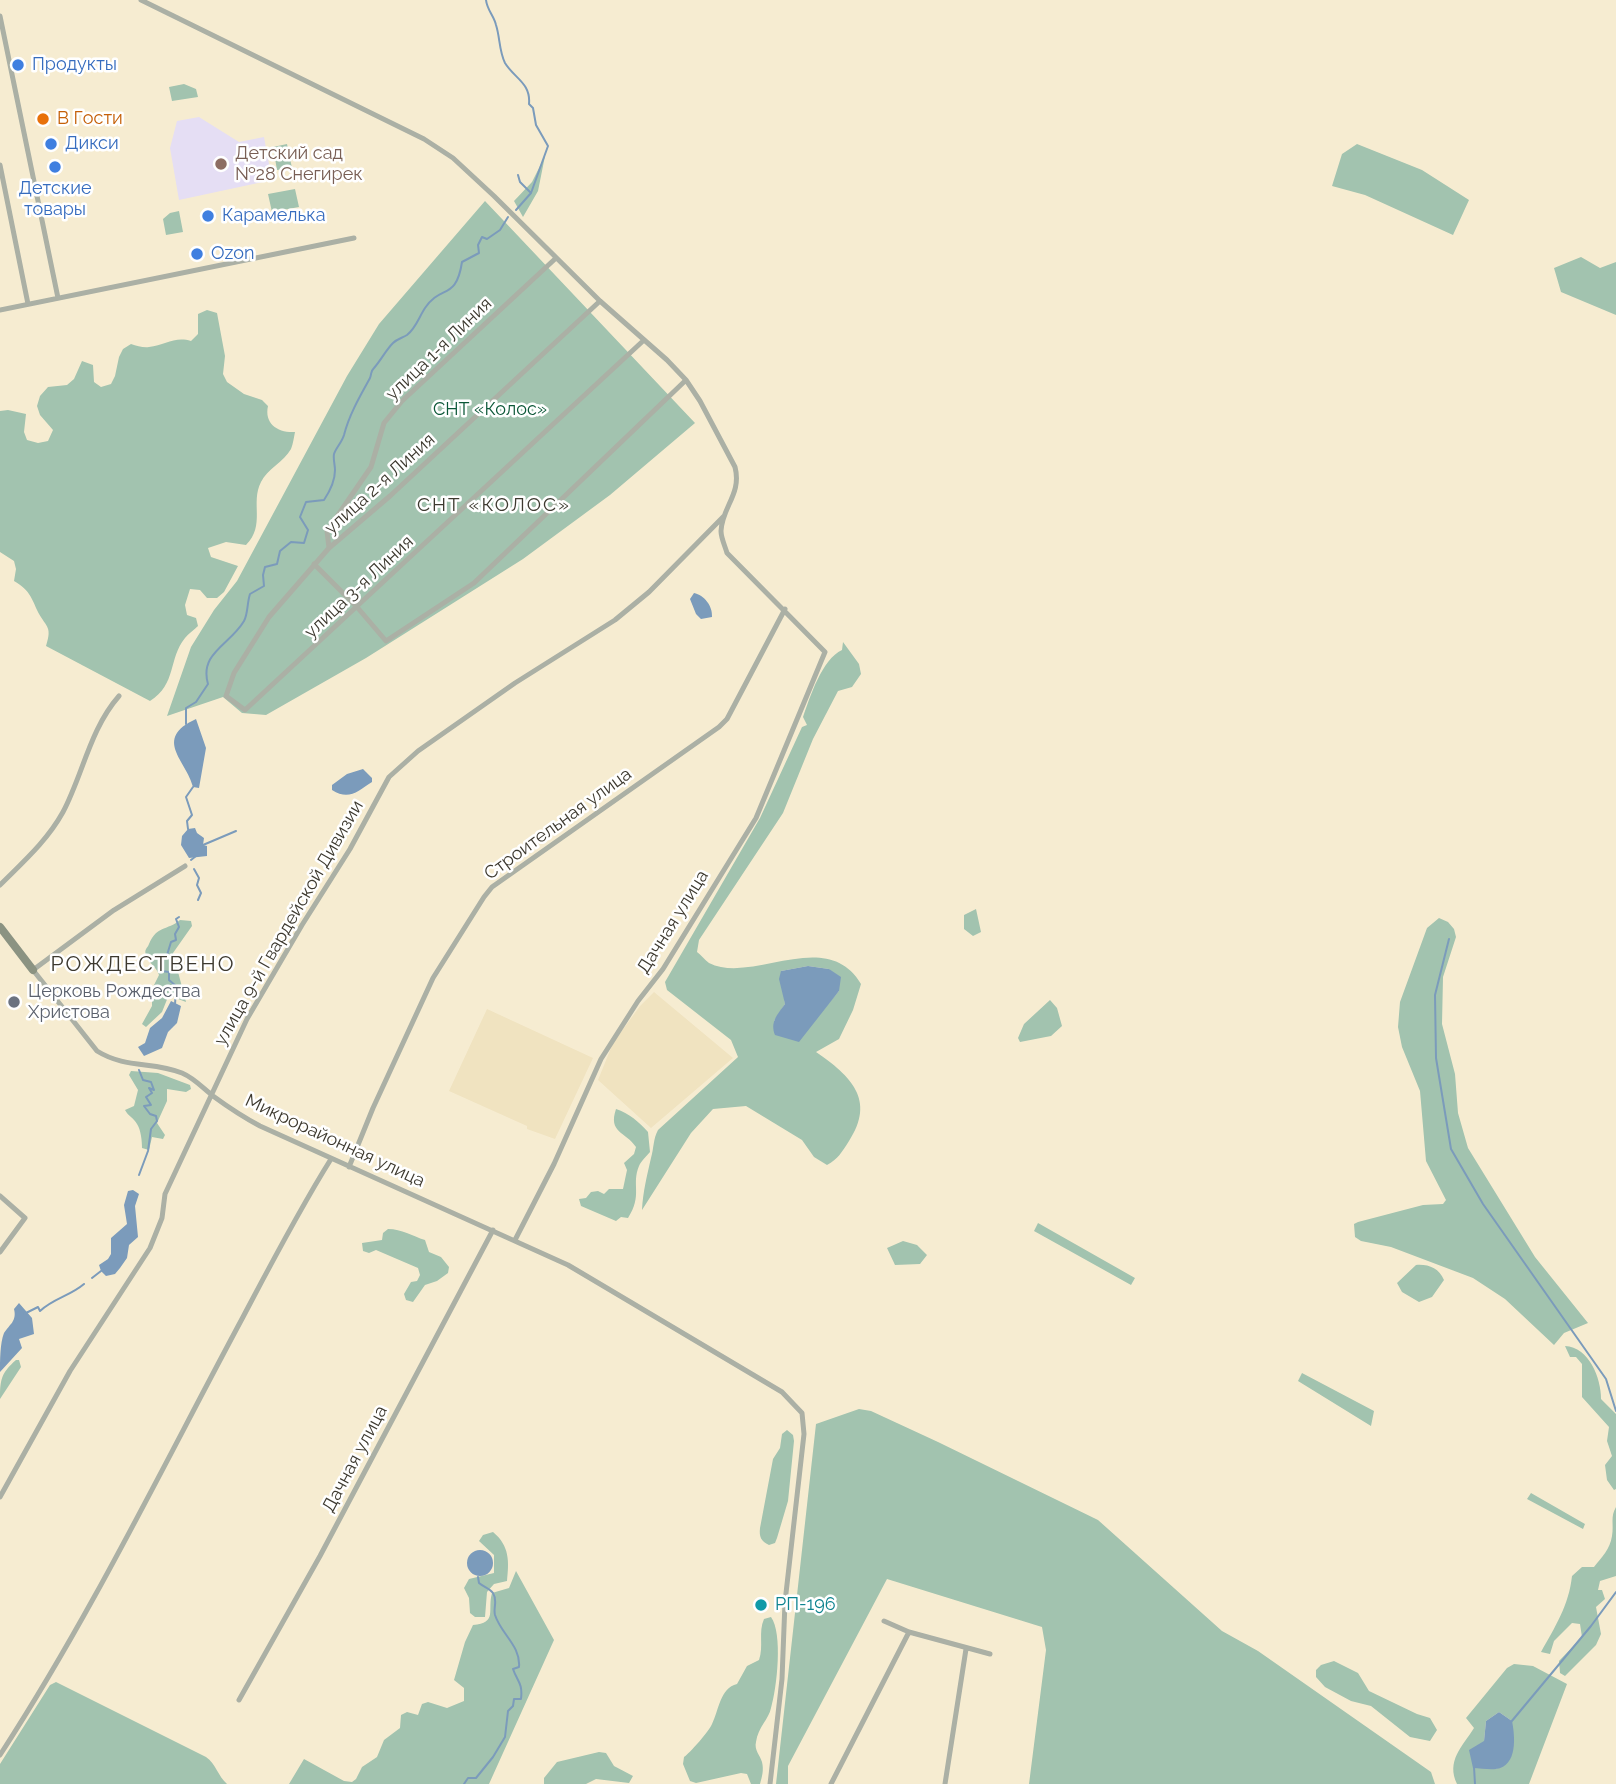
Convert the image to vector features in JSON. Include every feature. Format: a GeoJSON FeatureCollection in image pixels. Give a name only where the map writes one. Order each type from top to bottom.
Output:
{"type":"FeatureCollection","features":[{"type":"Feature","properties":{"kind":"street"},"geometry":{"type":"LineString","coordinates":[[141,0],[424,139],[453,158],[495,196],[600,301],[685,380],[700,401],[736,467],[738,479],[735,493],[724,516],[721,533],[727,553],[785,609]]}},
{"type":"Feature","properties":{"kind":"street"},"geometry":{"type":"LineString","coordinates":[[0,16],[58,298]]}},
{"type":"Feature","properties":{"kind":"street"},"geometry":{"type":"LineString","coordinates":[[0,165],[28,304]]}},
{"type":"Feature","properties":{"kind":"street"},"geometry":{"type":"LineString","coordinates":[[0,310],[354,238]]}},
{"type":"Feature","properties":{"kind":"street","name":"улица 1-я Линия"},"geometry":{"type":"LineString","coordinates":[[329,548],[327,531],[371,467],[384,423],[402,401],[556,258]]}},
{"type":"Feature","properties":{"kind":"street","name":"улица 2-я Линия"},"geometry":{"type":"LineString","coordinates":[[245,710],[226,696],[234,673],[269,617],[314,564],[600,301]]}},
{"type":"Feature","properties":{"kind":"street","name":"улица 3-я Линия"},"geometry":{"type":"LineString","coordinates":[[245,710],[644,340]]}},
{"type":"Feature","properties":{"kind":"street"},"geometry":{"type":"LineString","coordinates":[[314,564],[387,641],[474,583],[685,380]]}},
{"type":"Feature","properties":{"kind":"street","name":"улица 9-й Гвардейской Дивизии"},"geometry":{"type":"LineString","coordinates":[[0,1497],[70,1371],[150,1248],[162,1218],[165,1194],[247,1019],[350,849],[389,777],[418,751],[504,691],[615,620],[649,592],[724,516]]}},
{"type":"Feature","properties":{"kind":"street","name":"Дачная улица"},"geometry":{"type":"LineString","coordinates":[[515,1240],[554,1164],[601,1059],[638,1001],[663,970],[756,818],[825,652],[785,609]]}},
{"type":"Feature","properties":{"kind":"street","name":"Строительная улица"},"geometry":{"type":"LineString","coordinates":[[349,1167],[433,978],[484,897],[492,887],[719,727],[727,719],[785,609]]}},
{"type":"Feature","properties":{"kind":"street"},"geometry":{"type":"LineString","coordinates":[[0,885],[37,848],[63,812],[105,712],[119,696]]}},
{"type":"Feature","properties":{"kind":"street"},"geometry":{"type":"LineString","coordinates":[[33,970],[114,909],[185,866]]}},
{"type":"Feature","properties":{"kind":"street","name":"Микрорайонная улица"},"geometry":{"type":"LineString","coordinates":[[0,927],[97,1051],[110,1059],[180,1072],[252,1121],[581,1272],[782,1392],[802,1413],[804,1434],[785,1601],[782,1679],[770,1784]]}},
{"type":"Feature","properties":{"kind":"street"},"geometry":{"type":"LineString","coordinates":[[0,1755],[43,1688],[99,1588],[269,1269],[331,1159]]}},
{"type":"Feature","properties":{"kind":"street"},"geometry":{"type":"LineString","coordinates":[[0,1196],[25,1219],[0,1252]]}},
{"type":"Feature","properties":{"kind":"street","name":"Дачная улица"},"geometry":{"type":"LineString","coordinates":[[239,1700],[326,1545],[492,1230]]}},
{"type":"Feature","properties":{"kind":"street"},"geometry":{"type":"LineString","coordinates":[[884,1621],[909,1632],[990,1654]]}},
{"type":"Feature","properties":{"kind":"street"},"geometry":{"type":"LineString","coordinates":[[831,1784],[909,1632]]}},
{"type":"Feature","properties":{"kind":"street"},"geometry":{"type":"LineString","coordinates":[[945,1784],[966,1649]]}},
{"type":"Feature","properties":{"kind":"shaded area","name":"Детский сад №28 Снегирек"},"geometry":{"type":"Polygon","coordinates":[[[199,117],[239,142],[264,137],[272,180],[179,200],[170,148],[177,121],[199,117]]]}},
{"type":"Feature","properties":{"kind":"shaded area"},"geometry":{"type":"Polygon","coordinates":[[[654,992],[733,1058],[651,1128],[598,1080],[613,1043],[640,1006],[654,992]]]}},
{"type":"Feature","properties":{"kind":"shaded area"},"geometry":{"type":"Polygon","coordinates":[[[487,1009],[593,1058],[555,1139],[527,1129],[527,1126],[449,1091],[487,1009]]]}},
{"type":"Feature","properties":{"kind":"green space"},"geometry":{"type":"Polygon","coordinates":[[[184,84],[196,89],[198,97],[172,101],[169,87],[184,84]]]}},
{"type":"Feature","properties":{"kind":"green space"},"geometry":{"type":"Polygon","coordinates":[[[287,144],[292,168],[277,170],[273,147],[287,144]]]}},
{"type":"Feature","properties":{"kind":"green space"},"geometry":{"type":"Polygon","coordinates":[[[1357,144],[1422,170],[1469,200],[1453,235],[1365,195],[1332,186],[1342,154],[1357,144]]]}},
{"type":"Feature","properties":{"kind":"green space"},"geometry":{"type":"Polygon","coordinates":[[[545,156],[538,191],[523,217],[514,201],[532,182],[545,156]]]}},
{"type":"Feature","properties":{"kind":"green space"},"geometry":{"type":"Polygon","coordinates":[[[295,189],[299,207],[272,212],[268,194],[295,189]]]}},
{"type":"Feature","properties":{"kind":"green space","name":"СНТ «Колос»"},"geometry":{"type":"Polygon","coordinates":[[[485,201],[695,423],[610,495],[523,559],[366,658],[266,715],[242,713],[223,697],[167,716],[191,647],[214,610],[237,581],[347,376],[379,324],[485,201]]]}},
{"type":"Feature","properties":{"kind":"green space"},"geometry":{"type":"Polygon","coordinates":[[[179,211],[183,232],[166,235],[163,219],[170,213],[179,211]]]}},
{"type":"Feature","properties":{"kind":"green space"},"geometry":{"type":"Polygon","coordinates":[[[1581,257],[1600,268],[1616,262],[1616,315],[1561,292],[1554,268],[1581,257]]]}},
{"type":"Feature","properties":{"kind":"green space"},"geometry":{"type":"Polygon","coordinates":[[[207,310],[217,313],[225,356],[223,374],[227,382],[244,394],[262,400],[268,406],[270,422],[278,429],[295,432],[288,454],[261,482],[257,498],[257,522],[246,545],[226,542],[208,548],[211,557],[238,566],[224,592],[217,598],[207,598],[200,590],[190,589],[185,605],[187,615],[196,618],[198,626],[186,636],[164,687],[150,701],[46,646],[49,634],[47,626],[28,593],[14,581],[14,561],[0,552],[0,411],[26,414],[24,432],[27,440],[38,443],[48,441],[53,430],[40,415],[37,406],[40,396],[48,387],[67,385],[74,379],[82,361],[93,365],[94,382],[101,387],[111,384],[123,349],[131,344],[147,347],[175,340],[191,341],[198,334],[198,314],[207,310]]]}},
{"type":"Feature","properties":{"kind":"green space"},"geometry":{"type":"Polygon","coordinates":[[[843,642],[859,664],[861,674],[852,687],[838,691],[813,739],[783,813],[699,940],[697,952],[709,963],[727,968],[809,958],[829,959],[846,967],[861,984],[853,1010],[839,1039],[816,1052],[840,1070],[856,1090],[860,1101],[857,1126],[842,1152],[827,1165],[814,1157],[802,1140],[746,1106],[713,1109],[691,1133],[642,1210],[645,1184],[658,1130],[738,1057],[731,1040],[667,990],[665,982],[760,818],[802,727],[807,725],[803,717],[818,679],[828,661],[842,650],[843,642]],[[808,966],[781,971],[785,1004],[774,1021],[822,1011],[839,991],[829,969],[808,966]]]}},
{"type":"Feature","properties":{"kind":"green space"},"geometry":{"type":"Polygon","coordinates":[[[976,909],[981,932],[973,936],[964,929],[964,915],[976,909]]]}},
{"type":"Feature","properties":{"kind":"green space"},"geometry":{"type":"Polygon","coordinates":[[[1439,918],[1448,922],[1456,937],[1443,977],[1442,1024],[1455,1074],[1458,1113],[1468,1148],[1535,1257],[1588,1323],[1564,1333],[1554,1345],[1505,1299],[1473,1278],[1391,1247],[1361,1241],[1355,1237],[1354,1224],[1358,1222],[1423,1205],[1443,1204],[1446,1200],[1426,1161],[1420,1091],[1402,1047],[1398,1027],[1400,1002],[1427,928],[1439,918]]]}},
{"type":"Feature","properties":{"kind":"green space"},"geometry":{"type":"Polygon","coordinates":[[[180,920],[191,921],[192,926],[173,953],[186,1002],[168,997],[162,1012],[146,1027],[142,1024],[152,1006],[152,989],[159,975],[145,953],[155,934],[180,920]]]}},
{"type":"Feature","properties":{"kind":"green space"},"geometry":{"type":"Polygon","coordinates":[[[1050,1000],[1057,1008],[1062,1026],[1051,1036],[1020,1042],[1018,1038],[1024,1024],[1050,1000]]]}},
{"type":"Feature","properties":{"kind":"green space"},"geometry":{"type":"Polygon","coordinates":[[[131,1071],[158,1073],[190,1085],[191,1089],[186,1092],[167,1089],[167,1101],[157,1123],[165,1135],[163,1139],[152,1137],[149,1150],[142,1148],[138,1126],[125,1110],[134,1106],[138,1090],[129,1075],[131,1071]]]}},
{"type":"Feature","properties":{"kind":"green space"},"geometry":{"type":"Polygon","coordinates":[[[616,1109],[634,1118],[648,1132],[650,1152],[640,1164],[637,1173],[632,1210],[628,1218],[621,1217],[616,1221],[581,1206],[579,1199],[586,1198],[591,1192],[604,1194],[609,1189],[623,1189],[627,1170],[624,1163],[634,1154],[636,1147],[616,1127],[616,1109]]]}},
{"type":"Feature","properties":{"kind":"green space"},"geometry":{"type":"Polygon","coordinates":[[[1038,1223],[1135,1278],[1131,1285],[1034,1231],[1038,1223]]]}},
{"type":"Feature","properties":{"kind":"green space"},"geometry":{"type":"Polygon","coordinates":[[[388,1229],[425,1240],[429,1252],[441,1257],[449,1267],[448,1273],[425,1285],[413,1302],[406,1300],[404,1294],[411,1282],[417,1281],[420,1275],[418,1268],[376,1250],[369,1253],[363,1251],[362,1243],[382,1240],[383,1233],[388,1229]]]}},
{"type":"Feature","properties":{"kind":"green space"},"geometry":{"type":"Polygon","coordinates":[[[903,1241],[917,1245],[927,1255],[920,1264],[895,1265],[887,1248],[903,1241]]]}},
{"type":"Feature","properties":{"kind":"green space"},"geometry":{"type":"Polygon","coordinates":[[[1416,1265],[1433,1268],[1444,1280],[1432,1297],[1419,1302],[1402,1292],[1397,1283],[1416,1265]]]}},
{"type":"Feature","properties":{"kind":"green space"},"geometry":{"type":"Polygon","coordinates":[[[1565,1346],[1581,1352],[1587,1358],[1596,1373],[1601,1399],[1616,1414],[1614,1490],[1607,1480],[1605,1465],[1612,1456],[1607,1441],[1609,1427],[1582,1397],[1582,1364],[1576,1357],[1570,1357],[1565,1346]]]}},
{"type":"Feature","properties":{"kind":"green space"},"geometry":{"type":"Polygon","coordinates":[[[16,1360],[19,1360],[21,1367],[0,1399],[2,1377],[16,1360]]]}},
{"type":"Feature","properties":{"kind":"green space"},"geometry":{"type":"Polygon","coordinates":[[[1302,1373],[1374,1411],[1371,1426],[1298,1381],[1302,1373]]]}},
{"type":"Feature","properties":{"kind":"green space"},"geometry":{"type":"Polygon","coordinates":[[[859,1409],[871,1411],[938,1442],[1098,1520],[1222,1631],[1258,1651],[1431,1772],[1435,1784],[1029,1784],[1046,1650],[1042,1627],[887,1579],[788,1766],[788,1784],[776,1784],[816,1424],[859,1409]]]}},
{"type":"Feature","properties":{"kind":"green space"},"geometry":{"type":"Polygon","coordinates":[[[787,1430],[793,1435],[794,1441],[788,1501],[775,1543],[769,1545],[761,1538],[760,1528],[773,1459],[780,1448],[782,1434],[787,1430]]]}},
{"type":"Feature","properties":{"kind":"green space"},"geometry":{"type":"Polygon","coordinates":[[[1531,1493],[1585,1524],[1583,1529],[1527,1499],[1531,1493]]]}},
{"type":"Feature","properties":{"kind":"green space"},"geometry":{"type":"Polygon","coordinates":[[[1616,1507],[1616,1576],[1600,1581],[1598,1590],[1602,1590],[1605,1599],[1596,1607],[1601,1634],[1596,1645],[1565,1676],[1560,1673],[1559,1661],[1582,1637],[1580,1624],[1572,1623],[1554,1641],[1550,1654],[1541,1652],[1565,1606],[1572,1576],[1582,1567],[1594,1567],[1608,1549],[1616,1507]]]}},
{"type":"Feature","properties":{"kind":"green space"},"geometry":{"type":"Polygon","coordinates":[[[493,1532],[505,1549],[508,1561],[507,1581],[494,1584],[487,1592],[485,1617],[475,1617],[470,1613],[469,1598],[464,1588],[469,1579],[494,1573],[494,1555],[479,1541],[483,1535],[493,1532]]]}},
{"type":"Feature","properties":{"kind":"green space"},"geometry":{"type":"Polygon","coordinates":[[[516,1571],[554,1640],[489,1784],[289,1784],[304,1759],[344,1781],[352,1782],[362,1767],[377,1757],[384,1740],[400,1728],[401,1715],[407,1712],[418,1715],[422,1704],[428,1702],[447,1708],[464,1701],[464,1688],[454,1680],[465,1642],[473,1625],[486,1622],[489,1618],[492,1593],[509,1588],[516,1571]]]}},
{"type":"Feature","properties":{"kind":"green space"},"geometry":{"type":"Polygon","coordinates":[[[771,1617],[777,1635],[778,1661],[771,1708],[756,1742],[756,1750],[763,1765],[760,1784],[751,1784],[747,1774],[741,1773],[696,1783],[690,1781],[683,1764],[684,1757],[710,1727],[727,1690],[737,1684],[747,1666],[759,1660],[762,1624],[764,1619],[771,1617]]]}},
{"type":"Feature","properties":{"kind":"green space"},"geometry":{"type":"Polygon","coordinates":[[[1334,1661],[1358,1673],[1369,1691],[1430,1718],[1437,1730],[1430,1741],[1410,1737],[1371,1706],[1351,1701],[1325,1687],[1316,1677],[1316,1670],[1321,1665],[1334,1661]]]}},
{"type":"Feature","properties":{"kind":"green space"},"geometry":{"type":"Polygon","coordinates":[[[1514,1664],[1533,1666],[1567,1684],[1529,1784],[1457,1784],[1454,1761],[1474,1728],[1466,1718],[1507,1668],[1514,1664]],[[1499,1712],[1486,1721],[1486,1768],[1497,1769],[1512,1721],[1499,1712]]]}},
{"type":"Feature","properties":{"kind":"green space"},"geometry":{"type":"Polygon","coordinates":[[[56,1682],[206,1757],[227,1784],[0,1784],[0,1764],[50,1685],[56,1682]]]}},
{"type":"Feature","properties":{"kind":"green space"},"geometry":{"type":"Polygon","coordinates":[[[599,1752],[606,1753],[614,1766],[633,1776],[629,1783],[596,1779],[586,1784],[544,1784],[544,1778],[557,1762],[599,1752]]]}},
{"type":"Feature","properties":{"kind":"water"},"geometry":{"type":"Polygon","coordinates":[[[694,593],[707,602],[712,617],[701,619],[696,614],[690,599],[694,593]]]}},
{"type":"Feature","properties":{"kind":"water"},"geometry":{"type":"Polygon","coordinates":[[[196,719],[206,748],[199,788],[193,787],[174,742],[176,734],[196,719]]]}},
{"type":"Feature","properties":{"kind":"water"},"geometry":{"type":"Polygon","coordinates":[[[363,769],[372,778],[372,782],[348,795],[332,790],[332,785],[347,774],[363,769]]]}},
{"type":"Feature","properties":{"kind":"water"},"geometry":{"type":"Polygon","coordinates":[[[195,828],[204,838],[203,845],[207,846],[207,856],[189,858],[181,845],[182,836],[188,829],[195,828]]]}},
{"type":"Feature","properties":{"kind":"water"},"geometry":{"type":"Polygon","coordinates":[[[808,966],[829,969],[841,977],[839,991],[799,1042],[775,1035],[773,1026],[785,1004],[779,979],[781,971],[808,966]]]}},
{"type":"Feature","properties":{"kind":"water"},"geometry":{"type":"Polygon","coordinates":[[[171,1001],[181,1006],[177,1023],[168,1032],[162,1048],[144,1056],[138,1047],[145,1043],[150,1028],[162,1018],[171,1001]]]}},
{"type":"Feature","properties":{"kind":"water"},"geometry":{"type":"Polygon","coordinates":[[[133,1190],[139,1194],[135,1206],[138,1237],[129,1245],[127,1258],[120,1268],[115,1274],[106,1276],[99,1265],[111,1254],[111,1238],[127,1224],[124,1205],[128,1191],[133,1190]]]}},
{"type":"Feature","properties":{"kind":"water"},"geometry":{"type":"Polygon","coordinates":[[[19,1303],[32,1318],[34,1334],[19,1339],[22,1348],[0,1372],[4,1333],[14,1319],[14,1309],[19,1303]]]}},
{"type":"Feature","properties":{"kind":"water"},"geometry":{"type":"Polygon","coordinates":[[[480,1550],[489,1554],[493,1563],[489,1572],[480,1576],[471,1572],[467,1563],[471,1554],[480,1550]]]}},
{"type":"Feature","properties":{"kind":"water"},"geometry":{"type":"Polygon","coordinates":[[[1499,1712],[1512,1721],[1512,1756],[1503,1767],[1473,1768],[1469,1750],[1484,1741],[1486,1721],[1499,1712]]]}},
{"type":"Feature","properties":{"kind":"waterway"},"geometry":{"type":"LineString","coordinates":[[486,0],[495,22],[505,63],[527,91],[536,125],[548,146],[531,193],[516,210]]}},
{"type":"Feature","properties":{"kind":"waterway"},"geometry":{"type":"LineString","coordinates":[[518,175],[520,182],[531,193]]}},
{"type":"Feature","properties":{"kind":"waterway"},"geometry":{"type":"LineString","coordinates":[[186,724],[186,708],[196,702],[208,684],[208,664],[244,621],[250,594],[264,586],[265,567],[277,564],[280,551],[291,542],[304,543],[308,530],[300,517],[306,502],[324,500],[330,490],[335,474],[334,454],[372,371],[393,343],[413,329],[431,301],[452,287],[462,262],[479,253],[478,245],[482,237],[487,239],[500,230],[508,217]]}},
{"type":"Feature","properties":{"kind":"waterway"},"geometry":{"type":"LineString","coordinates":[[188,829],[187,821],[192,815],[186,797],[193,787]]}},
{"type":"Feature","properties":{"kind":"waterway"},"geometry":{"type":"LineString","coordinates":[[203,845],[236,831]]}},
{"type":"Feature","properties":{"kind":"waterway"},"geometry":{"type":"LineString","coordinates":[[191,860],[196,856]]}},
{"type":"Feature","properties":{"kind":"waterway"},"geometry":{"type":"LineString","coordinates":[[194,869],[199,878],[197,885],[201,893],[198,900]]}},
{"type":"Feature","properties":{"kind":"waterway"},"geometry":{"type":"LineString","coordinates":[[175,1005],[176,986],[169,980],[169,972],[162,971],[159,965],[163,963],[162,956],[167,955],[171,942],[176,940],[175,934],[179,927],[176,919],[179,917]]}},
{"type":"Feature","properties":{"kind":"waterway"},"geometry":{"type":"LineString","coordinates":[[1449,939],[1435,995],[1436,1058],[1451,1149],[1483,1204],[1606,1379],[1616,1411]]}},
{"type":"Feature","properties":{"kind":"waterway"},"geometry":{"type":"LineString","coordinates":[[139,1070],[143,1080],[151,1082],[154,1090],[149,1088],[152,1093],[146,1097],[151,1105],[144,1106],[150,1114],[156,1116],[157,1121],[151,1129],[148,1151],[139,1175]]}},
{"type":"Feature","properties":{"kind":"waterway"},"geometry":{"type":"LineString","coordinates":[[92,1278],[101,1271]]}},
{"type":"Feature","properties":{"kind":"waterway"},"geometry":{"type":"LineString","coordinates":[[24,1314],[38,1307],[40,1311],[84,1284]]}},
{"type":"Feature","properties":{"kind":"waterway"},"geometry":{"type":"LineString","coordinates":[[464,1784],[468,1778],[476,1778],[493,1757],[505,1737],[508,1711],[513,1706],[514,1699],[521,1699],[520,1686],[513,1669],[519,1667],[517,1653],[495,1615],[493,1593],[479,1583],[478,1577]]}},
{"type":"Feature","properties":{"kind":"waterway"},"geometry":{"type":"LineString","coordinates":[[1511,1722],[1616,1592]]}},
{"type":"Feature","properties":{"kind":"waterway"},"geometry":{"type":"LineString","coordinates":[[1474,1767],[1475,1784]]}},
{"type":"Feature","properties":{"kind":"place","name":"Продукты"},"geometry":{"type":"Point","coordinates":[18,65]}},
{"type":"Feature","properties":{"kind":"place","name":"В Гости"},"geometry":{"type":"Point","coordinates":[43,119]}},
{"type":"Feature","properties":{"kind":"place","name":"Дикси"},"geometry":{"type":"Point","coordinates":[51,144]}},
{"type":"Feature","properties":{"kind":"place","name":"Детский сад №28 Снегирек"},"geometry":{"type":"Point","coordinates":[221,164]}},
{"type":"Feature","properties":{"kind":"place","name":"Детские товары"},"geometry":{"type":"Point","coordinates":[55,167]}},
{"type":"Feature","properties":{"kind":"place","name":"Карамелька"},"geometry":{"type":"Point","coordinates":[208,216]}},
{"type":"Feature","properties":{"kind":"place","name":"Ozon"},"geometry":{"type":"Point","coordinates":[197,254]}},
{"type":"Feature","properties":{"kind":"place","name":"Церковь Рождества Христова"},"geometry":{"type":"Point","coordinates":[14,1002]}},
{"type":"Feature","properties":{"kind":"place","name":"РП-196"},"geometry":{"type":"Point","coordinates":[761,1605]}},
{"type":"Feature","properties":{"kind":"district","name":"СНТ «КОЛОС»"},"geometry":{"type":"Point","coordinates":[494,505]}},
{"type":"Feature","properties":{"kind":"district","name":"РОЖДЕСТВЕНО"},"geometry":{"type":"Point","coordinates":[143,965]}}]}
